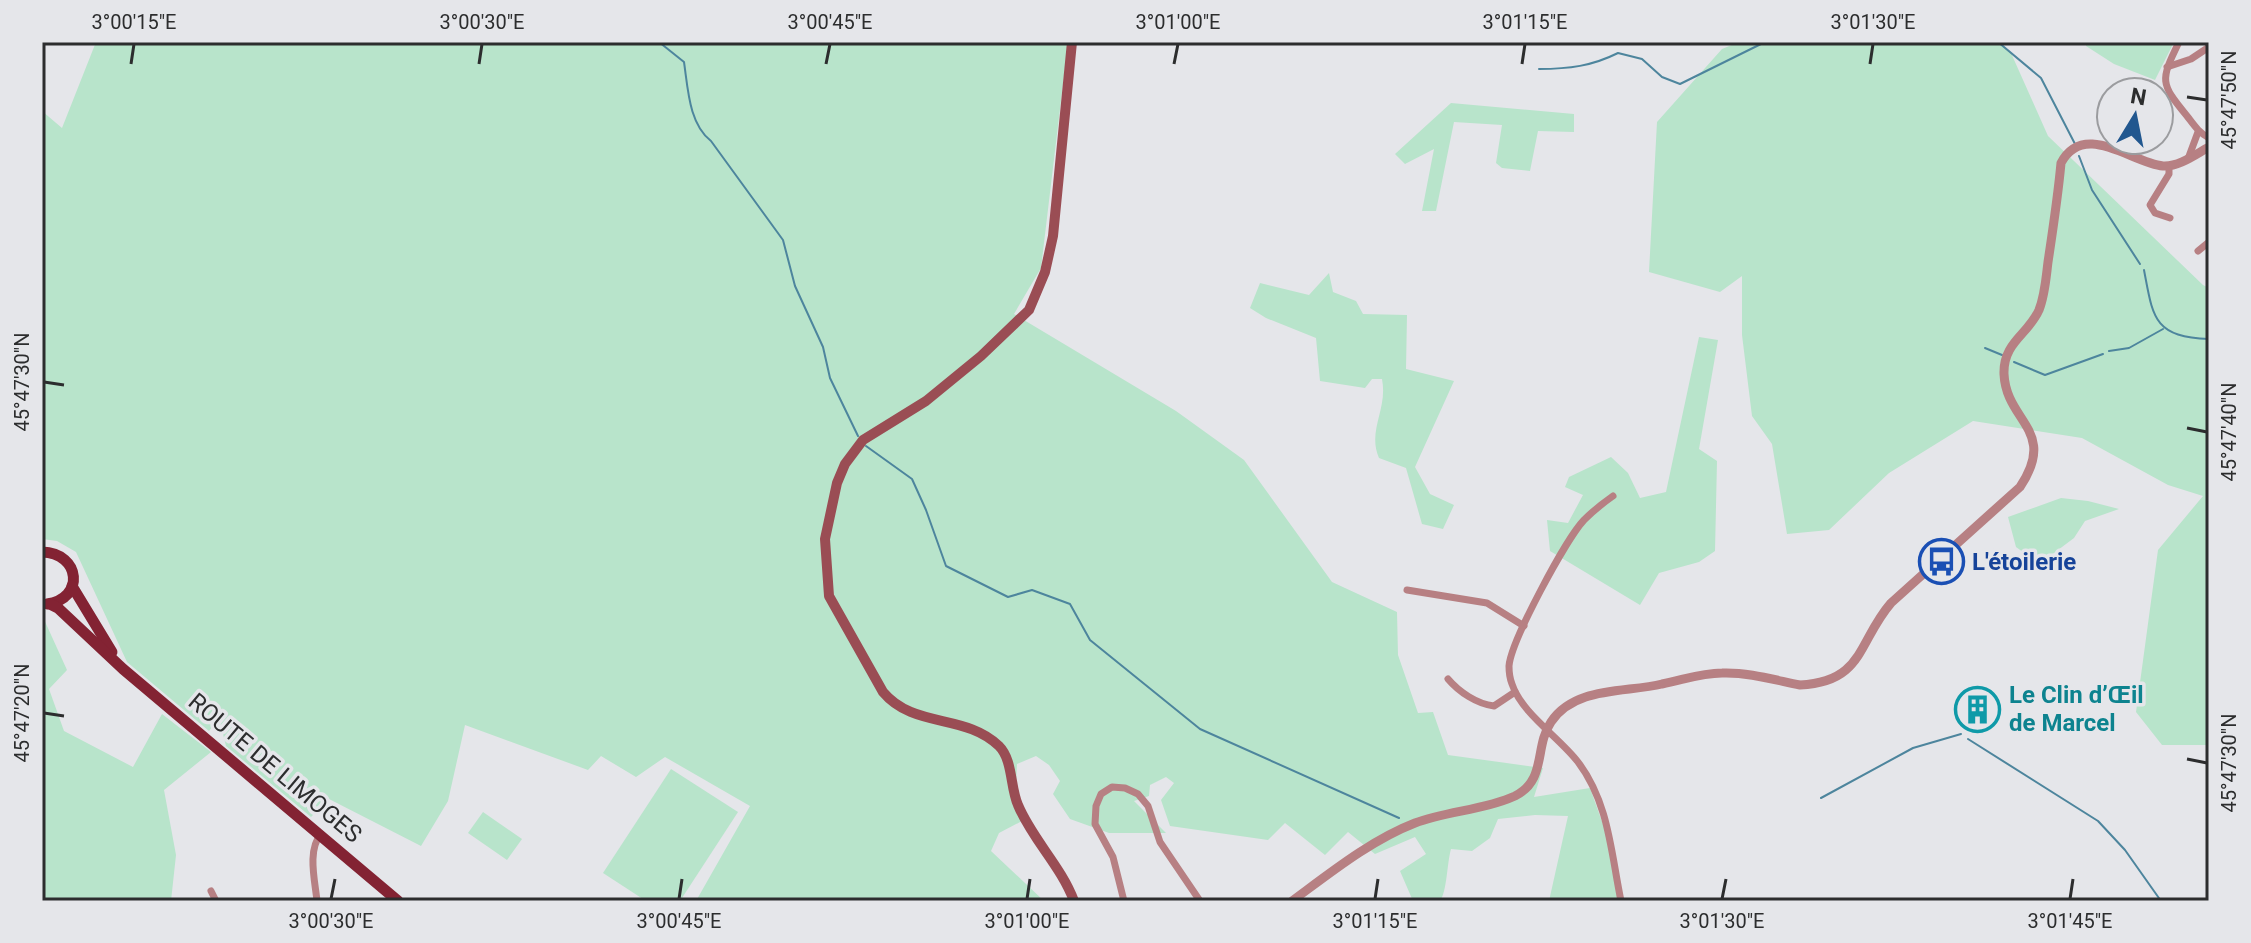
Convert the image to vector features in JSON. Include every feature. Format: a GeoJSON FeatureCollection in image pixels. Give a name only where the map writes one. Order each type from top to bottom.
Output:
{"type":"FeatureCollection","features":[{"type":"Feature","properties":{"kind":"main road"},"geometry":{"type":"LineString","coordinates":[[1072,42],[1053,236],[1045,272],[1029,310],[981,356],[926,401],[863,440],[853,450],[837,483],[825,539],[829,596],[883,692],[907,712],[960,725],[1000,747],[1008,763],[1018,805],[1074,901]]}},
{"type":"Feature","properties":{"kind":"main road","name":"ROUTE DE LIMOGES"},"geometry":{"type":"LineString","coordinates":[[42,553],[52,553],[67,561],[74,578],[72,586],[123,669]]}},
{"type":"Feature","properties":{"kind":"main road"},"geometry":{"type":"LineString","coordinates":[[46,604],[63,599],[72,586]]}},
{"type":"Feature","properties":{"kind":"main road","name":"ROUTE DE LIMOGES"},"geometry":{"type":"LineString","coordinates":[[46,604],[58,608],[123,669],[398,901]]}},
{"type":"Feature","properties":{"kind":"street"},"geometry":{"type":"LineString","coordinates":[[2179,42],[2167,67],[2166,90],[2198,132],[2209,138]]}},
{"type":"Feature","properties":{"kind":"street"},"geometry":{"type":"LineString","coordinates":[[2167,67],[2191,59],[2209,47]]}},
{"type":"Feature","properties":{"kind":"street"},"geometry":{"type":"LineString","coordinates":[[2188,159],[2198,132]]}},
{"type":"Feature","properties":{"kind":"street"},"geometry":{"type":"LineString","coordinates":[[1292,901],[1368,849],[1412,824],[1497,802],[1527,788],[1539,767],[1547,730],[1560,712],[1584,698],[1618,689],[1661,685],[1696,675],[1724,673],[1800,685],[1823,683],[1858,659],[1882,613],[1902,591],[2020,487],[2030,472],[2034,448],[2032,437],[2006,388],[2004,370],[2016,337],[2031,323],[2042,299],[2061,163],[2065,157],[2071,150],[2083,145],[2095,145],[2169,166],[2209,147]]}},
{"type":"Feature","properties":{"kind":"street"},"geometry":{"type":"LineString","coordinates":[[2169,166],[2169,174],[2150,205],[2155,213],[2170,218]]}},
{"type":"Feature","properties":{"kind":"street"},"geometry":{"type":"LineString","coordinates":[[2198,251],[2209,242]]}},
{"type":"Feature","properties":{"kind":"street"},"geometry":{"type":"LineString","coordinates":[[1613,496],[1583,521],[1552,570],[1524,626],[1509,665],[1515,692],[1562,743],[1592,784],[1608,827],[1621,901]]}},
{"type":"Feature","properties":{"kind":"street"},"geometry":{"type":"LineString","coordinates":[[1407,590],[1487,603],[1524,626]]}},
{"type":"Feature","properties":{"kind":"street"},"geometry":{"type":"LineString","coordinates":[[1448,679],[1457,689],[1486,705],[1494,706],[1515,692]]}},
{"type":"Feature","properties":{"kind":"street"},"geometry":{"type":"LineString","coordinates":[[1124,901],[1113,857],[1095,824],[1096,806],[1101,794],[1112,787],[1125,788],[1138,794],[1148,806],[1160,842],[1198,900]]}},
{"type":"Feature","properties":{"kind":"street"},"geometry":{"type":"LineString","coordinates":[[317,901],[314,850],[316,839],[321,834]]}},
{"type":"Feature","properties":{"kind":"street"},"geometry":{"type":"LineString","coordinates":[[211,891],[216,901]]}},
{"type":"Feature","properties":{"kind":"green space"},"geometry":{"type":"Polygon","coordinates":[[[96,42],[1068,42],[1041,268],[1014,314],[1176,411],[1244,460],[1332,582],[1397,612],[1398,655],[1418,713],[1433,712],[1448,755],[1543,768],[1534,797],[1590,788],[1605,830],[1619,901],[1549,901],[1568,816],[1535,815],[1498,819],[1490,838],[1472,851],[1451,849],[1440,901],[1413,901],[1400,871],[1426,854],[1415,837],[1375,854],[1348,832],[1325,855],[1285,823],[1268,840],[1170,826],[1161,800],[1174,783],[1166,777],[1150,785],[1149,796],[1134,801],[1166,833],[1109,833],[1070,819],[1053,794],[1060,781],[1049,765],[1036,756],[1017,764],[1016,788],[1022,821],[999,833],[991,851],[1044,901],[696,901],[750,806],[665,757],[636,777],[601,756],[588,770],[465,725],[448,801],[421,846],[329,799],[311,817],[226,746],[219,718],[209,731],[127,662],[76,552],[57,541],[42,539],[42,111],[62,128],[96,42]]]}},
{"type":"Feature","properties":{"kind":"green space"},"geometry":{"type":"Polygon","coordinates":[[[1739,42],[2000,42],[2011,53],[2048,136],[2209,288],[2209,745],[2162,745],[2136,712],[2158,550],[2203,496],[2168,485],[2082,438],[1973,421],[1889,473],[1829,530],[1787,534],[1772,444],[1752,416],[1742,335],[1742,276],[1720,292],[1649,272],[1657,122],[1722,49],[1739,42]]]}},
{"type":"Feature","properties":{"kind":"green space"},"geometry":{"type":"Polygon","coordinates":[[[2086,42],[2174,42],[2157,76],[2145,76],[2114,64],[2086,46],[2086,42]]]}},
{"type":"Feature","properties":{"kind":"green space"},"geometry":{"type":"Polygon","coordinates":[[[1451,103],[1574,114],[1574,132],[1538,131],[1530,171],[1502,168],[1496,163],[1502,125],[1454,122],[1436,211],[1422,211],[1434,149],[1405,164],[1395,154],[1451,103]]]}},
{"type":"Feature","properties":{"kind":"green space"},"geometry":{"type":"Polygon","coordinates":[[[1329,273],[1333,292],[1356,301],[1363,314],[1407,315],[1406,369],[1454,381],[1415,467],[1430,494],[1454,505],[1443,529],[1422,524],[1406,468],[1379,458],[1375,438],[1382,400],[1382,379],[1372,379],[1365,388],[1320,381],[1316,338],[1266,318],[1250,308],[1260,283],[1309,295],[1329,273]]]}},
{"type":"Feature","properties":{"kind":"green space"},"geometry":{"type":"Polygon","coordinates":[[[1699,337],[1718,340],[1699,449],[1717,461],[1715,551],[1699,562],[1659,573],[1640,605],[1550,551],[1547,520],[1568,523],[1583,495],[1565,487],[1569,477],[1611,457],[1628,473],[1640,498],[1666,492],[1699,337]]]}},
{"type":"Feature","properties":{"kind":"green space"},"geometry":{"type":"Polygon","coordinates":[[[2061,498],[2119,509],[2085,521],[2074,538],[2050,556],[2027,555],[2016,547],[2008,517],[2061,498]]]}},
{"type":"Feature","properties":{"kind":"green space"},"geometry":{"type":"Polygon","coordinates":[[[42,615],[67,670],[49,689],[64,731],[133,767],[162,714],[211,752],[164,790],[176,855],[171,901],[42,901],[42,615]]]}},
{"type":"Feature","properties":{"kind":"green space"},"geometry":{"type":"Polygon","coordinates":[[[671,769],[738,812],[680,901],[646,901],[603,873],[671,769]]]}},
{"type":"Feature","properties":{"kind":"green space"},"geometry":{"type":"Polygon","coordinates":[[[483,812],[522,839],[507,860],[468,833],[483,812]]]}},
{"type":"Feature","properties":{"kind":"waterway"},"geometry":{"type":"LineString","coordinates":[[659,42],[684,62],[691,105],[698,125],[783,240],[795,286],[823,347],[830,378],[858,436]]}},
{"type":"Feature","properties":{"kind":"waterway"},"geometry":{"type":"LineString","coordinates":[[1539,69],[1580,66],[1618,53],[1642,59],[1662,77],[1680,84],[1765,42]]}},
{"type":"Feature","properties":{"kind":"waterway"},"geometry":{"type":"LineString","coordinates":[[1998,42],[2041,78],[2075,144]]}},
{"type":"Feature","properties":{"kind":"waterway"},"geometry":{"type":"LineString","coordinates":[[2079,156],[2092,190],[2140,264]]}},
{"type":"Feature","properties":{"kind":"waterway"},"geometry":{"type":"LineString","coordinates":[[2144,270],[2154,312],[2166,329],[2176,334],[2209,339]]}},
{"type":"Feature","properties":{"kind":"waterway"},"geometry":{"type":"LineString","coordinates":[[2109,351],[2129,348],[2163,329]]}},
{"type":"Feature","properties":{"kind":"waterway"},"geometry":{"type":"LineString","coordinates":[[1985,348],[2002,355]]}},
{"type":"Feature","properties":{"kind":"waterway"},"geometry":{"type":"LineString","coordinates":[[2014,362],[2045,375],[2103,354]]}},
{"type":"Feature","properties":{"kind":"waterway"},"geometry":{"type":"LineString","coordinates":[[866,446],[912,479],[946,566],[1008,597],[1032,590],[1070,604],[1090,640],[1200,729],[1399,818]]}},
{"type":"Feature","properties":{"kind":"waterway"},"geometry":{"type":"LineString","coordinates":[[1821,798],[1913,748],[1961,734]]}},
{"type":"Feature","properties":{"kind":"waterway"},"geometry":{"type":"LineString","coordinates":[[1968,739],[2098,821],[2125,850],[2161,901]]}},
{"type":"Feature","properties":{"kind":"place","name":"L'étoilerie"},"geometry":{"type":"Point","coordinates":[1941,562]}},
{"type":"Feature","properties":{"kind":"place","name":"Le Clin d’Œil de Marcel"},"geometry":{"type":"Point","coordinates":[1978,709]}}]}
